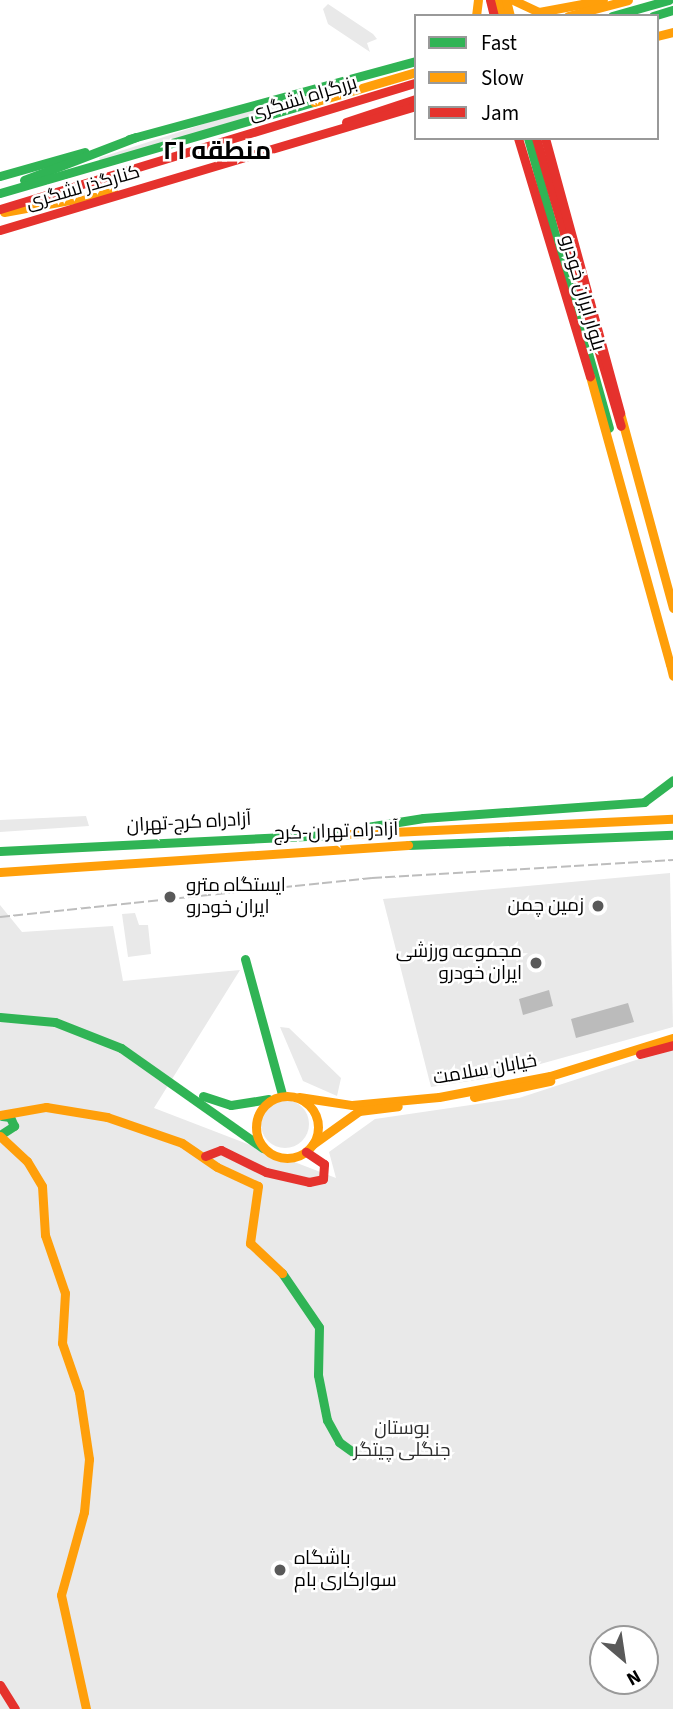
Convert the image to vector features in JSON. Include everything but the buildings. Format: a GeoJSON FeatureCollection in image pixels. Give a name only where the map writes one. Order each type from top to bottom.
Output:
{"type":"FeatureCollection","features":[{"type":"Feature","properties":{"kind":"main road"},"geometry":{"type":"LineString","coordinates":[[513,0],[539,12],[603,0]]}},
{"type":"Feature","properties":{"kind":"main road"},"geometry":{"type":"LineString","coordinates":[[575,14],[627,0]]}},
{"type":"Feature","properties":{"kind":"main road"},"geometry":{"type":"LineString","coordinates":[[596,14],[627,0]]}},
{"type":"Feature","properties":{"kind":"main road"},"geometry":{"type":"LineString","coordinates":[[619,14],[669,0]]}},
{"type":"Feature","properties":{"kind":"main road","name":"کنارگذر لشگری"},"geometry":{"type":"LineString","coordinates":[[0,176],[414,60]]}},
{"type":"Feature","properties":{"kind":"main road","name":"بزرگراه لشگری"},"geometry":{"type":"LineString","coordinates":[[0,191],[414,73]]}},
{"type":"Feature","properties":{"kind":"main road","name":"بزرگراه لشگری"},"geometry":{"type":"LineString","coordinates":[[0,211],[414,84]]}},
{"type":"Feature","properties":{"kind":"main road"},"geometry":{"type":"LineString","coordinates":[[311,138],[359,116],[414,100]]}},
{"type":"Feature","properties":{"kind":"main road","name":"کنارگذر لشگری"},"geometry":{"type":"LineString","coordinates":[[0,230],[414,107]]}},
{"type":"Feature","properties":{"kind":"main road"},"geometry":{"type":"LineString","coordinates":[[311,138],[414,112]]}},
{"type":"Feature","properties":{"kind":"main road"},"geometry":{"type":"LineString","coordinates":[[0,191],[136,137]]}},
{"type":"Feature","properties":{"kind":"main road","name":"بلوار ایران خودرو"},"geometry":{"type":"LineString","coordinates":[[519,140],[614,457]]}},
{"type":"Feature","properties":{"kind":"main road","name":"بلوار ایران خودرو"},"geometry":{"type":"LineString","coordinates":[[529,140],[584,320],[632,454]]}},
{"type":"Feature","properties":{"kind":"main road","name":"بلوار ایران خودرو"},"geometry":{"type":"LineString","coordinates":[[537,140],[584,320],[614,457],[673,676]]}},
{"type":"Feature","properties":{"kind":"main road","name":"بلوار ایران خودرو"},"geometry":{"type":"LineString","coordinates":[[546,140],[673,608]]}},
{"type":"Feature","properties":{"kind":"main road"},"geometry":{"type":"LineString","coordinates":[[0,211],[166,182]]}},
{"type":"Feature","properties":{"kind":"main road"},"geometry":{"type":"LineString","coordinates":[[649,594],[668,589]]}},
{"type":"Feature","properties":{"kind":"main road"},"geometry":{"type":"LineString","coordinates":[[327,833],[423,818],[634,803],[659,795],[673,780]]}},
{"type":"Feature","properties":{"kind":"main road","name":"آزادراه کرج-تهران"},"geometry":{"type":"LineString","coordinates":[[0,851],[327,833],[523,829],[673,819]]}},
{"type":"Feature","properties":{"kind":"main road","name":"آزادراه تهران-کرج"},"geometry":{"type":"LineString","coordinates":[[0,872],[318,849],[673,835]]}},
{"type":"Feature","properties":{"kind":"main road"},"geometry":{"type":"LineString","coordinates":[[245,959],[282,1094]]}},
{"type":"Feature","properties":{"kind":"main road"},"geometry":{"type":"LineString","coordinates":[[0,1014],[55,1022],[98,1037],[206,1104],[279,1158],[310,1148],[317,1135],[315,1114],[299,1097],[282,1094],[269,1099],[221,1104],[91,1028],[0,1014]]}},
{"type":"Feature","properties":{"kind":"main road","name":"خیابان سلامت"},"geometry":{"type":"LineString","coordinates":[[299,1097],[352,1105],[439,1097],[550,1076],[673,1038]]}},
{"type":"Feature","properties":{"kind":"main road","name":"خیابان سلامت"},"geometry":{"type":"LineString","coordinates":[[310,1148],[359,1111],[503,1093],[673,1045]]}},
{"type":"Feature","properties":{"kind":"main road"},"geometry":{"type":"LineString","coordinates":[[263,1148],[256,1121],[269,1099]]}},
{"type":"Feature","properties":{"kind":"main road"},"geometry":{"type":"LineString","coordinates":[[28,1107],[13,1128],[0,1136],[34,1171],[44,1195],[45,1235],[65,1293],[62,1343],[79,1392],[89,1460],[84,1512],[61,1595],[63,1620],[86,1709]]}},
{"type":"Feature","properties":{"kind":"main road"},"geometry":{"type":"LineString","coordinates":[[0,1116],[28,1107],[107,1117],[205,1156],[217,1167],[258,1186],[248,1234],[250,1243],[279,1268],[319,1327],[318,1375],[327,1420],[339,1442],[357,1455]]}},
{"type":"Feature","properties":{"kind":"main road"},"geometry":{"type":"LineString","coordinates":[[0,1116],[10,1117],[15,1149]]}},
{"type":"Feature","properties":{"kind":"main road"},"geometry":{"type":"LineString","coordinates":[[205,1156],[221,1150],[266,1172],[309,1182],[323,1179],[324,1164],[310,1148]]}},
{"type":"Feature","properties":{"kind":"main road"},"geometry":{"type":"LineString","coordinates":[[0,1685],[15,1709]]}},
{"type":"Feature","properties":{"kind":"green space"},"geometry":{"type":"Polygon","coordinates":[[[328,4],[373,34],[377,39],[367,43],[370,52],[328,24],[323,9],[328,4]]]}},
{"type":"Feature","properties":{"kind":"green space"},"geometry":{"type":"Polygon","coordinates":[[[352,85],[101,163],[99,158],[216,120],[352,85]]]}},
{"type":"Feature","properties":{"kind":"green space"},"geometry":{"type":"Polygon","coordinates":[[[86,816],[89,826],[0,832],[0,820],[86,816]]]}},
{"type":"Feature","properties":{"kind":"green space","name":"مجموعه ورزشی ایران خودرو"},"geometry":{"type":"Polygon","coordinates":[[[670,873],[673,1027],[490,1078],[431,1087],[383,899],[670,873]]]}},
{"type":"Feature","properties":{"kind":"green space","name":"بوستان جنگلی چیتگر"},"geometry":{"type":"Polygon","coordinates":[[[0,905],[22,932],[113,926],[123,981],[240,970],[154,1108],[336,1178],[329,1152],[375,1119],[519,1098],[673,1048],[673,1709],[0,1709],[0,905]]]}},
{"type":"Feature","properties":{"kind":"green space"},"geometry":{"type":"Polygon","coordinates":[[[135,913],[139,925],[148,925],[151,954],[128,957],[122,914],[135,913]]]}},
{"type":"Feature","properties":{"kind":"green space"},"geometry":{"type":"Polygon","coordinates":[[[280,1027],[289,1028],[341,1078],[337,1096],[303,1081],[280,1027]]]}},
{"type":"Feature","properties":{"kind":"green space"},"geometry":{"type":"Polygon","coordinates":[[[285,1100],[302,1107],[309,1124],[302,1141],[285,1148],[268,1141],[261,1124],[268,1107],[285,1100]]]}},
{"type":"Feature","properties":{"kind":"shaded area"},"geometry":{"type":"Polygon","coordinates":[[[549,990],[553,1006],[523,1015],[519,999],[549,990]]]}},
{"type":"Feature","properties":{"kind":"shaded area"},"geometry":{"type":"Polygon","coordinates":[[[628,1003],[634,1022],[576,1038],[571,1019],[628,1003]]]}},
{"type":"Feature","properties":{"kind":"railway"},"geometry":{"type":"LineString","coordinates":[[0,917],[372,878],[673,860]]}},
{"type":"Feature","properties":{"kind":"traffic: fast"},"geometry":{"type":"LineString","coordinates":[[619,14],[669,0]]}},
{"type":"Feature","properties":{"kind":"traffic: fast"},"geometry":{"type":"LineString","coordinates":[[659,14],[673,10]]}},
{"type":"Feature","properties":{"kind":"traffic: fast"},"geometry":{"type":"LineString","coordinates":[[129,139],[414,62]]}},
{"type":"Feature","properties":{"kind":"traffic: fast"},"geometry":{"type":"LineString","coordinates":[[0,193],[314,102]]}},
{"type":"Feature","properties":{"kind":"traffic: fast"},"geometry":{"type":"LineString","coordinates":[[24,180],[136,137]]}},
{"type":"Feature","properties":{"kind":"traffic: fast"},"geometry":{"type":"LineString","coordinates":[[529,140],[609,428]]}},
{"type":"Feature","properties":{"kind":"traffic: fast"},"geometry":{"type":"LineString","coordinates":[[0,176],[85,152]]}},
{"type":"Feature","properties":{"kind":"traffic: fast"},"geometry":{"type":"LineString","coordinates":[[367,827],[423,818],[644,802],[673,780]]}},
{"type":"Feature","properties":{"kind":"traffic: fast"},"geometry":{"type":"LineString","coordinates":[[0,851],[350,834]]}},
{"type":"Feature","properties":{"kind":"traffic: fast"},"geometry":{"type":"LineString","coordinates":[[408,845],[673,835]]}},
{"type":"Feature","properties":{"kind":"traffic: fast"},"geometry":{"type":"LineString","coordinates":[[245,959],[282,1094]]}},
{"type":"Feature","properties":{"kind":"traffic: fast"},"geometry":{"type":"LineString","coordinates":[[0,1017],[55,1022],[121,1048],[263,1148]]}},
{"type":"Feature","properties":{"kind":"traffic: fast"},"geometry":{"type":"LineString","coordinates":[[203,1096],[231,1105],[269,1099]]}},
{"type":"Feature","properties":{"kind":"traffic: fast"},"geometry":{"type":"LineString","coordinates":[[0,1135],[14,1126],[10,1117],[2,1116]]}},
{"type":"Feature","properties":{"kind":"traffic: fast"},"geometry":{"type":"LineString","coordinates":[[282,1273],[319,1327],[318,1375],[327,1420],[339,1442],[357,1455]]}},
{"type":"Feature","properties":{"kind":"traffic: slow"},"geometry":{"type":"LineString","coordinates":[[476,14],[478,0]]}},
{"type":"Feature","properties":{"kind":"traffic: slow"},"geometry":{"type":"LineString","coordinates":[[498,0],[502,14]]}},
{"type":"Feature","properties":{"kind":"traffic: slow"},"geometry":{"type":"LineString","coordinates":[[506,0],[510,14]]}},
{"type":"Feature","properties":{"kind":"traffic: slow"},"geometry":{"type":"LineString","coordinates":[[513,0],[539,12],[603,0]]}},
{"type":"Feature","properties":{"kind":"traffic: slow"},"geometry":{"type":"LineString","coordinates":[[576,14],[628,0]]}},
{"type":"Feature","properties":{"kind":"traffic: slow"},"geometry":{"type":"LineString","coordinates":[[659,36],[673,32]]}},
{"type":"Feature","properties":{"kind":"traffic: slow"},"geometry":{"type":"LineString","coordinates":[[314,102],[414,73]]}},
{"type":"Feature","properties":{"kind":"traffic: slow"},"geometry":{"type":"LineString","coordinates":[[4,212],[113,192]]}},
{"type":"Feature","properties":{"kind":"traffic: slow"},"geometry":{"type":"LineString","coordinates":[[590,376],[670,664]]}},
{"type":"Feature","properties":{"kind":"traffic: slow"},"geometry":{"type":"LineString","coordinates":[[620,413],[673,608]]}},
{"type":"Feature","properties":{"kind":"traffic: slow"},"geometry":{"type":"LineString","coordinates":[[670,664],[673,676]]}},
{"type":"Feature","properties":{"kind":"traffic: slow"},"geometry":{"type":"LineString","coordinates":[[350,834],[673,819]]}},
{"type":"Feature","properties":{"kind":"traffic: slow"},"geometry":{"type":"LineString","coordinates":[[0,872],[408,845]]}},
{"type":"Feature","properties":{"kind":"traffic: slow"},"geometry":{"type":"LineString","coordinates":[[299,1097],[352,1105],[439,1097],[550,1076],[673,1038]]}},
{"type":"Feature","properties":{"kind":"traffic: slow"},"geometry":{"type":"LineString","coordinates":[[474,1097],[550,1081]]}},
{"type":"Feature","properties":{"kind":"traffic: slow"},"geometry":{"type":"LineString","coordinates":[[281,1096],[293,1096],[309,1105],[316,1115],[318,1127],[316,1139],[309,1149],[293,1158],[281,1158],[270,1153],[261,1144],[256,1133],[256,1121],[261,1110],[270,1101],[281,1096]]}},
{"type":"Feature","properties":{"kind":"traffic: slow"},"geometry":{"type":"LineString","coordinates":[[313,1144],[359,1111],[398,1106]]}},
{"type":"Feature","properties":{"kind":"traffic: slow"},"geometry":{"type":"LineString","coordinates":[[0,1115],[46,1107],[107,1117],[182,1143],[217,1167],[258,1186],[250,1243],[282,1273]]}},
{"type":"Feature","properties":{"kind":"traffic: slow"},"geometry":{"type":"LineString","coordinates":[[0,1136],[27,1161],[42,1186],[45,1235],[65,1293],[62,1343],[79,1392],[89,1459],[84,1512],[61,1595],[86,1709]]}},
{"type":"Feature","properties":{"kind":"traffic: jam"},"geometry":{"type":"LineString","coordinates":[[490,0],[494,14]]}},
{"type":"Feature","properties":{"kind":"traffic: jam"},"geometry":{"type":"LineString","coordinates":[[0,209],[414,84]]}},
{"type":"Feature","properties":{"kind":"traffic: jam"},"geometry":{"type":"LineString","coordinates":[[346,122],[414,100]]}},
{"type":"Feature","properties":{"kind":"traffic: jam"},"geometry":{"type":"LineString","coordinates":[[0,230],[414,107]]}},
{"type":"Feature","properties":{"kind":"traffic: jam"},"geometry":{"type":"LineString","coordinates":[[519,140],[590,376]]}},
{"type":"Feature","properties":{"kind":"traffic: jam"},"geometry":{"type":"LineString","coordinates":[[537,140],[621,426]]}},
{"type":"Feature","properties":{"kind":"traffic: jam"},"geometry":{"type":"LineString","coordinates":[[546,140],[620,413]]}},
{"type":"Feature","properties":{"kind":"traffic: jam"},"geometry":{"type":"LineString","coordinates":[[640,1054],[673,1045]]}},
{"type":"Feature","properties":{"kind":"traffic: jam"},"geometry":{"type":"LineString","coordinates":[[205,1156],[221,1150],[266,1172],[309,1182],[323,1179],[324,1164],[306,1152]]}},
{"type":"Feature","properties":{"kind":"traffic: jam"},"geometry":{"type":"LineString","coordinates":[[0,1685],[15,1709]]}},
{"type":"Feature","properties":{"kind":"place","name":"ایستگاه مترو ایران خودرو"},"geometry":{"type":"Point","coordinates":[170,897]}},
{"type":"Feature","properties":{"kind":"place","name":"زمین چمن"},"geometry":{"type":"Point","coordinates":[598,906]}},
{"type":"Feature","properties":{"kind":"place","name":"مجموعه ورزشی ایران خودرو"},"geometry":{"type":"Point","coordinates":[536,963]}},
{"type":"Feature","properties":{"kind":"place","name":"باشگاه سوارکاری بام"},"geometry":{"type":"Point","coordinates":[280,1570]}},
{"type":"Feature","properties":{"kind":"district","name":"منطقه ۲۱"},"geometry":{"type":"Point","coordinates":[217,151]}}]}
